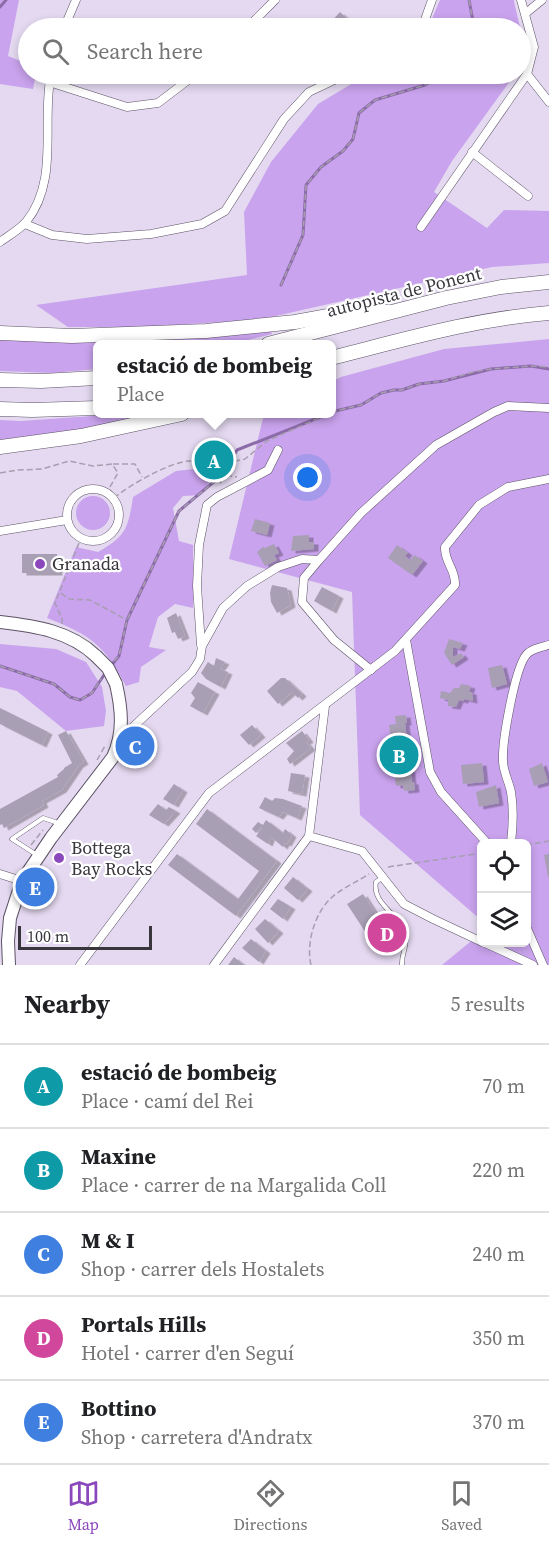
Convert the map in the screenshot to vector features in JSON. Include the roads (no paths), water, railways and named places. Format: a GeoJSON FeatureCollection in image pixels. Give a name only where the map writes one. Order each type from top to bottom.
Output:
{"type":"FeatureCollection","features":[{"type":"Feature","properties":{"kind":"highway","name":"autopista de Ponent"},"geometry":{"type":"LineString","coordinates":[[286,340],[446,297],[501,287],[549,282]]}},
{"type":"Feature","properties":{"kind":"highway"},"geometry":{"type":"LineString","coordinates":[[0,333],[72,336],[206,331],[285,323],[367,309],[388,312]]}},
{"type":"Feature","properties":{"kind":"highway"},"geometry":{"type":"LineString","coordinates":[[336,357],[447,328],[549,313]]}},
{"type":"Feature","properties":{"kind":"highway"},"geometry":{"type":"LineString","coordinates":[[336,365],[488,328],[514,317]]}},
{"type":"Feature","properties":{"kind":"highway"},"geometry":{"type":"LineString","coordinates":[[0,325],[86,334]]}},
{"type":"Feature","properties":{"kind":"highway"},"geometry":{"type":"LineString","coordinates":[[0,380],[93,378]]}},
{"type":"Feature","properties":{"kind":"highway"},"geometry":{"type":"LineString","coordinates":[[0,409],[93,408]]}},
{"type":"Feature","properties":{"kind":"highway"},"geometry":{"type":"LineString","coordinates":[[0,447],[81,436],[164,418]]}},
{"type":"Feature","properties":{"kind":"main road"},"geometry":{"type":"LineString","coordinates":[[0,622],[60,633],[79,642],[108,668],[116,684],[122,711],[120,739],[113,758],[38,856],[22,881],[4,931],[9,965]]}},
{"type":"Feature","properties":{"kind":"street"},"geometry":{"type":"LineString","coordinates":[[68,18],[76,0]]}},
{"type":"Feature","properties":{"kind":"street"},"geometry":{"type":"LineString","coordinates":[[257,18],[275,0]]}},
{"type":"Feature","properties":{"kind":"street"},"geometry":{"type":"LineString","coordinates":[[426,18],[432,0]]}},
{"type":"Feature","properties":{"kind":"street"},"geometry":{"type":"LineString","coordinates":[[521,0],[527,18]]}},
{"type":"Feature","properties":{"kind":"street"},"geometry":{"type":"LineString","coordinates":[[526,13],[542,0]]}},
{"type":"Feature","properties":{"kind":"street"},"geometry":{"type":"LineString","coordinates":[[531,34],[534,47],[531,59]]}},
{"type":"Feature","properties":{"kind":"street"},"geometry":{"type":"LineString","coordinates":[[531,79],[549,102]]}},
{"type":"Feature","properties":{"kind":"street"},"geometry":{"type":"LineString","coordinates":[[0,242],[25,224],[43,188],[47,158],[49,84]]}},
{"type":"Feature","properties":{"kind":"street"},"geometry":{"type":"LineString","coordinates":[[66,84],[127,107],[158,103],[183,84]]}},
{"type":"Feature","properties":{"kind":"street"},"geometry":{"type":"LineString","coordinates":[[25,224],[52,235],[87,239],[151,234],[202,224],[225,211],[284,119],[309,92],[326,84]]}},
{"type":"Feature","properties":{"kind":"street"},"geometry":{"type":"LineString","coordinates":[[421,227],[520,84]]}},
{"type":"Feature","properties":{"kind":"street"},"geometry":{"type":"LineString","coordinates":[[472,153],[528,195]]}},
{"type":"Feature","properties":{"kind":"street"},"geometry":{"type":"LineString","coordinates":[[371,670],[334,640],[302,602],[304,578],[361,513],[436,445],[508,406],[549,408]]}},
{"type":"Feature","properties":{"kind":"street"},"geometry":{"type":"LineString","coordinates":[[120,739],[192,672],[200,659],[202,646],[197,586],[199,545],[207,505],[217,497],[268,470],[278,450]]}},
{"type":"Feature","properties":{"kind":"street"},"geometry":{"type":"LineString","coordinates":[[80,965],[209,794],[371,670],[406,640],[455,585],[455,575],[444,555],[445,547],[479,505],[508,487],[549,479]]}},
{"type":"Feature","properties":{"kind":"street"},"geometry":{"type":"LineString","coordinates":[[90,488],[110,495],[120,514],[114,530],[100,540],[92,541],[81,538],[70,528],[67,520],[69,503],[82,491],[90,488]]}},
{"type":"Feature","properties":{"kind":"street"},"geometry":{"type":"LineString","coordinates":[[0,531],[67,520]]}},
{"type":"Feature","properties":{"kind":"street"},"geometry":{"type":"LineString","coordinates":[[202,646],[223,608],[247,586],[278,567],[302,559],[319,560]]}},
{"type":"Feature","properties":{"kind":"street"},"geometry":{"type":"LineString","coordinates":[[406,640],[430,772],[441,792],[483,839]]}},
{"type":"Feature","properties":{"kind":"street"},"geometry":{"type":"LineString","coordinates":[[511,839],[513,818],[510,792],[502,761],[513,690],[519,667],[526,654],[549,645]]}},
{"type":"Feature","properties":{"kind":"street"},"geometry":{"type":"LineString","coordinates":[[214,965],[309,836],[325,706]]}},
{"type":"Feature","properties":{"kind":"street"},"geometry":{"type":"LineString","coordinates":[[309,836],[362,851],[404,904],[477,940]]}},
{"type":"Feature","properties":{"kind":"street"},"geometry":{"type":"LineString","coordinates":[[0,874],[22,881]]}},
{"type":"Feature","properties":{"kind":"street"},"geometry":{"type":"LineString","coordinates":[[531,937],[543,965]]}},
{"type":"Feature","properties":{"kind":"street"},"geometry":{"type":"LineString","coordinates":[[493,947],[533,965]]}},
{"type":"Feature","properties":{"kind":"lane"},"geometry":{"type":"LineString","coordinates":[[38,856],[12,839],[43,818],[62,824]]}},
{"type":"Feature","properties":{"kind":"lane"},"geometry":{"type":"LineString","coordinates":[[383,877],[376,882],[375,891],[403,929],[407,942],[402,965]]}},
{"type":"Feature","properties":{"kind":"waterway"},"geometry":{"type":"LineString","coordinates":[[0,7],[6,0]]}},
{"type":"Feature","properties":{"kind":"waterway"},"geometry":{"type":"LineString","coordinates":[[469,0],[472,18]]}},
{"type":"Feature","properties":{"kind":"waterway"},"geometry":{"type":"LineString","coordinates":[[281,285],[303,235],[306,185],[321,167],[343,151],[353,139],[359,113],[375,100],[426,84]]}},
{"type":"Feature","properties":{"kind":"waterway"},"geometry":{"type":"LineString","coordinates":[[336,411],[361,405],[381,393],[491,369],[531,366],[549,369]]}},
{"type":"Feature","properties":{"kind":"waterway"},"geometry":{"type":"LineString","coordinates":[[110,667],[119,656],[127,620],[179,511],[222,475],[237,450],[318,418]]}},
{"type":"Feature","properties":{"kind":"waterway"},"geometry":{"type":"LineString","coordinates":[[0,666],[54,684],[70,697],[80,700],[92,693],[106,672]]}},
{"type":"Feature","properties":{"kind":"place","name":"estació de bombeig"},"geometry":{"type":"Point","coordinates":[214,460]}},
{"type":"Feature","properties":{"kind":"place","name":"Granada"},"geometry":{"type":"Point","coordinates":[40,564]}},
{"type":"Feature","properties":{"kind":"place","name":"M & I"},"geometry":{"type":"Point","coordinates":[135,746]}},
{"type":"Feature","properties":{"kind":"place","name":"Maxine"},"geometry":{"type":"Point","coordinates":[399,755]}},
{"type":"Feature","properties":{"kind":"place","name":"Bottega Bay Rocks"},"geometry":{"type":"Point","coordinates":[59,858]}},
{"type":"Feature","properties":{"kind":"place","name":"Bottino"},"geometry":{"type":"Point","coordinates":[35,887]}},
{"type":"Feature","properties":{"kind":"place","name":"Portals Hills"},"geometry":{"type":"Point","coordinates":[387,933]}}]}
